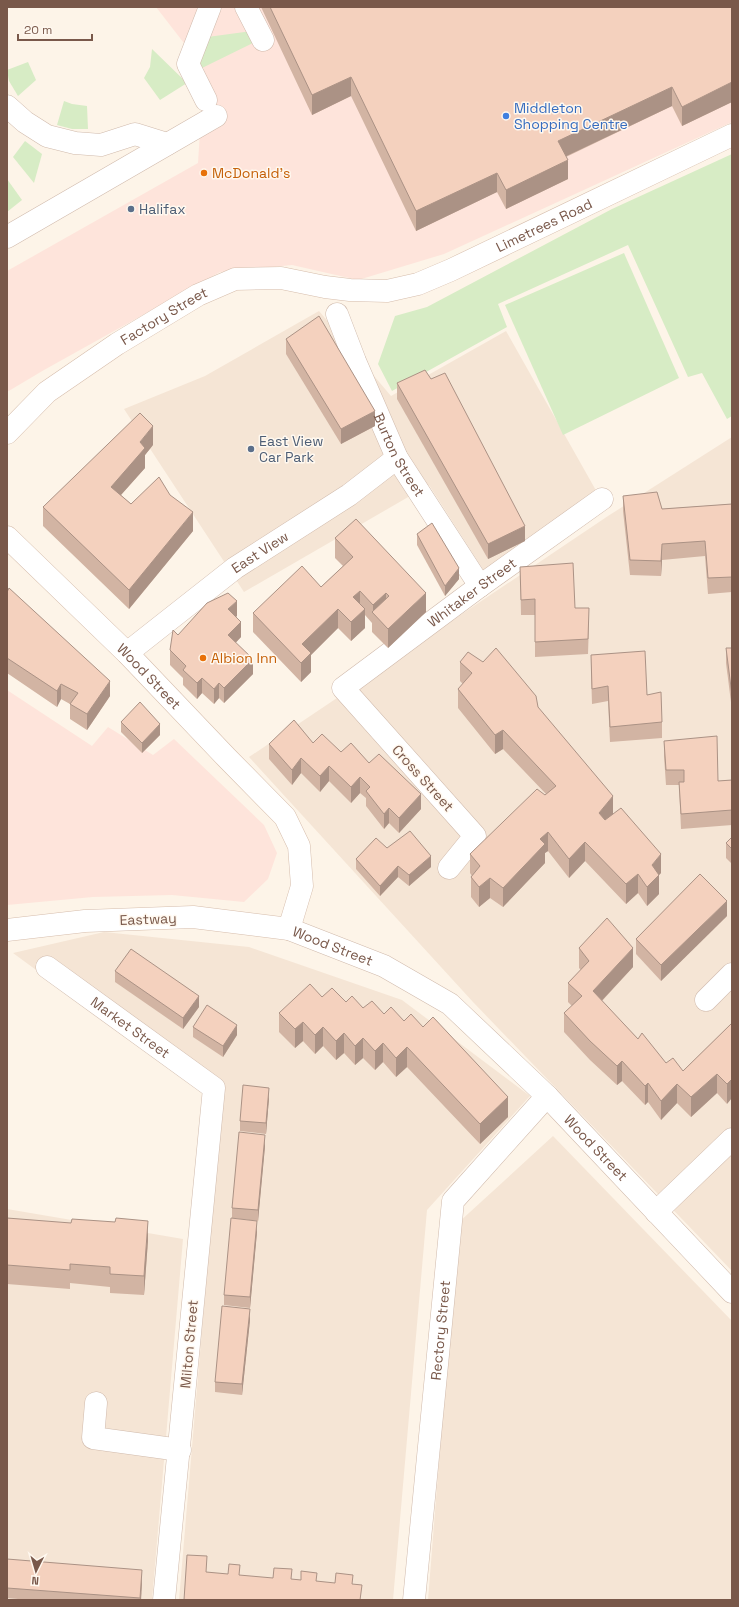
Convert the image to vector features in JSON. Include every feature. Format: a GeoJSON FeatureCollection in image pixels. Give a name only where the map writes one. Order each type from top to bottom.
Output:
{"type":"FeatureCollection","features":[{"type":"Feature","properties":{"kind":"street"},"geometry":{"type":"LineString","coordinates":[[7,237],[167,144],[211,108],[188,64],[210,7]]}},
{"type":"Feature","properties":{"kind":"street"},"geometry":{"type":"LineString","coordinates":[[246,7],[263,40]]}},
{"type":"Feature","properties":{"kind":"street"},"geometry":{"type":"LineString","coordinates":[[7,106],[25,122],[47,136],[75,143],[101,145],[135,134],[167,144]]}},
{"type":"Feature","properties":{"kind":"street","name":"Limetrees Road"},"geometry":{"type":"LineString","coordinates":[[350,290],[387,291],[418,284],[434,278],[732,135]]}},
{"type":"Feature","properties":{"kind":"street","name":"Factory Street"},"geometry":{"type":"LineString","coordinates":[[7,433],[47,392],[117,344],[198,295],[235,279],[281,278],[325,287],[350,290]]}},
{"type":"Feature","properties":{"kind":"street","name":"Burton Street"},"geometry":{"type":"LineString","coordinates":[[337,314],[355,361],[397,458],[480,586]]}},
{"type":"Feature","properties":{"kind":"street","name":"East View"},"geometry":{"type":"LineString","coordinates":[[128,653],[235,568],[350,494],[397,458]]}},
{"type":"Feature","properties":{"kind":"street","name":"Whitaker Street"},"geometry":{"type":"LineString","coordinates":[[343,688],[480,586],[602,499]]}},
{"type":"Feature","properties":{"kind":"street","name":"Wood Street"},"geometry":{"type":"LineString","coordinates":[[7,537],[128,653],[220,752],[285,817],[299,846],[302,886],[289,929],[384,966],[450,1004],[547,1096],[732,1292]]}},
{"type":"Feature","properties":{"kind":"street","name":"Cross Street"},"geometry":{"type":"LineString","coordinates":[[343,688],[475,836],[448,868]]}},
{"type":"Feature","properties":{"kind":"street","name":"Eastway"},"geometry":{"type":"LineString","coordinates":[[7,930],[85,921],[193,917],[289,929]]}},
{"type":"Feature","properties":{"kind":"street","name":"Market Street"},"geometry":{"type":"LineString","coordinates":[[47,967],[214,1088]]}},
{"type":"Feature","properties":{"kind":"street"},"geometry":{"type":"LineString","coordinates":[[706,1000],[732,974]]}},
{"type":"Feature","properties":{"kind":"street","name":"Milton Street"},"geometry":{"type":"LineString","coordinates":[[164,1600],[180,1450],[214,1088]]}},
{"type":"Feature","properties":{"kind":"street","name":"Rectory Street"},"geometry":{"type":"LineString","coordinates":[[414,1600],[452,1201],[547,1096]]}},
{"type":"Feature","properties":{"kind":"street"},"geometry":{"type":"LineString","coordinates":[[656,1212],[732,1142]]}},
{"type":"Feature","properties":{"kind":"street"},"geometry":{"type":"LineString","coordinates":[[96,1402],[93,1438],[180,1450]]}},
{"type":"Feature","properties":{"kind":"shaded area"},"geometry":{"type":"Polygon","coordinates":[[[156,7],[732,7],[732,122],[444,254],[358,280],[292,265],[220,272],[7,392],[7,271],[198,163],[204,69],[156,7]]]}},
{"type":"Feature","properties":{"kind":"shaded area"},"geometry":{"type":"Polygon","coordinates":[[[319,311],[391,396],[506,331],[598,494],[486,574],[429,485],[244,592],[124,409],[205,376],[319,311]]]}},
{"type":"Feature","properties":{"kind":"shaded area"},"geometry":{"type":"Polygon","coordinates":[[[732,437],[732,1271],[473,1002],[249,757],[608,516],[732,437]]]}},
{"type":"Feature","properties":{"kind":"shaded area"},"geometry":{"type":"Polygon","coordinates":[[[7,690],[92,746],[108,727],[153,755],[174,739],[264,825],[277,853],[268,879],[244,902],[172,895],[93,897],[7,905],[7,690]]]}},
{"type":"Feature","properties":{"kind":"shaded area"},"geometry":{"type":"Polygon","coordinates":[[[104,932],[249,947],[402,1000],[530,1096],[427,1210],[393,1600],[179,1600],[221,1106],[13,953],[104,932]]]}},
{"type":"Feature","properties":{"kind":"shaded area"},"geometry":{"type":"Polygon","coordinates":[[[553,1136],[732,1321],[732,1600],[428,1600],[458,1223],[553,1136]]]}},
{"type":"Feature","properties":{"kind":"shaded area"},"geometry":{"type":"Polygon","coordinates":[[[7,1209],[183,1239],[152,1600],[7,1600],[7,1209]]]}},
{"type":"Feature","properties":{"kind":"green space"},"geometry":{"type":"Polygon","coordinates":[[[252,31],[257,41],[202,68],[196,64],[200,38],[252,31]]]}},
{"type":"Feature","properties":{"kind":"green space"},"geometry":{"type":"Polygon","coordinates":[[[152,49],[187,83],[160,100],[144,78],[150,67],[152,49]]]}},
{"type":"Feature","properties":{"kind":"green space"},"geometry":{"type":"Polygon","coordinates":[[[28,62],[36,80],[18,96],[9,81],[7,70],[28,62]]]}},
{"type":"Feature","properties":{"kind":"green space"},"geometry":{"type":"Polygon","coordinates":[[[64,101],[72,104],[87,106],[88,129],[72,129],[57,125],[64,101]]]}},
{"type":"Feature","properties":{"kind":"green space"},"geometry":{"type":"Polygon","coordinates":[[[25,141],[42,154],[34,183],[13,157],[25,141]]]}},
{"type":"Feature","properties":{"kind":"green space"},"geometry":{"type":"Polygon","coordinates":[[[732,154],[732,416],[727,419],[702,373],[688,377],[628,245],[498,304],[507,327],[392,391],[378,364],[395,316],[427,307],[612,209],[732,154]]]}},
{"type":"Feature","properties":{"kind":"green space"},"geometry":{"type":"Polygon","coordinates":[[[7,179],[22,200],[7,212],[7,179]]]}},
{"type":"Feature","properties":{"kind":"green space"},"geometry":{"type":"Polygon","coordinates":[[[624,253],[679,378],[563,435],[505,305],[624,253]]]}},
{"type":"Feature","properties":{"kind":"building","name":"Middleton Shopping Centre"},"geometry":{"type":"Polygon","coordinates":[[[270,7],[732,7],[732,82],[682,107],[672,87],[558,141],[568,160],[506,190],[497,173],[416,211],[351,77],[312,95],[270,7]]]}},
{"type":"Feature","properties":{"kind":"building"},"geometry":{"type":"Polygon","coordinates":[[[319,316],[375,411],[341,429],[286,339],[319,316]]]}},
{"type":"Feature","properties":{"kind":"building"},"geometry":{"type":"Polygon","coordinates":[[[425,370],[431,379],[445,373],[525,526],[488,544],[397,383],[425,370]]]}},
{"type":"Feature","properties":{"kind":"building"},"geometry":{"type":"Polygon","coordinates":[[[140,413],[153,426],[140,442],[145,448],[111,487],[131,504],[159,477],[170,495],[193,512],[129,590],[43,507],[140,413]]]}},
{"type":"Feature","properties":{"kind":"building"},"geometry":{"type":"Polygon","coordinates":[[[657,492],[662,509],[732,504],[732,577],[708,578],[705,541],[662,544],[661,561],[630,560],[623,496],[657,492]]]}},
{"type":"Feature","properties":{"kind":"building"},"geometry":{"type":"Polygon","coordinates":[[[356,519],[426,593],[388,629],[372,612],[389,596],[386,593],[373,605],[360,591],[353,597],[365,609],[351,622],[338,609],[302,644],[311,653],[301,663],[253,613],[302,566],[321,587],[353,557],[335,538],[356,519]]]}},
{"type":"Feature","properties":{"kind":"building"},"geometry":{"type":"Polygon","coordinates":[[[432,523],[459,568],[445,586],[417,534],[432,523]]]}},
{"type":"Feature","properties":{"kind":"building"},"geometry":{"type":"Polygon","coordinates":[[[573,563],[575,608],[589,608],[588,639],[535,642],[535,599],[521,600],[520,567],[573,563]]]}},
{"type":"Feature","properties":{"kind":"building"},"geometry":{"type":"Polygon","coordinates":[[[9,588],[110,681],[87,714],[70,704],[78,693],[61,684],[57,691],[7,658],[7,592],[9,588]]]}},
{"type":"Feature","properties":{"kind":"building","name":"Albion Inn"},"geometry":{"type":"Polygon","coordinates":[[[228,593],[237,601],[228,609],[241,622],[228,635],[253,659],[224,688],[219,683],[214,689],[202,678],[197,683],[183,670],[186,666],[170,650],[173,630],[178,635],[207,603],[228,593]]]}},
{"type":"Feature","properties":{"kind":"building"},"geometry":{"type":"Polygon","coordinates":[[[496,648],[536,696],[538,707],[613,796],[599,813],[605,820],[621,808],[661,854],[652,865],[659,875],[647,887],[638,874],[626,884],[585,842],[569,859],[548,832],[540,839],[545,844],[503,888],[490,878],[479,887],[471,877],[480,866],[470,854],[537,789],[545,795],[556,786],[503,730],[495,735],[458,689],[472,673],[460,662],[468,652],[483,662],[496,648]]]}},
{"type":"Feature","properties":{"kind":"building"},"geometry":{"type":"Polygon","coordinates":[[[726,648],[732,648],[732,695],[726,648]]]}},
{"type":"Feature","properties":{"kind":"building"},"geometry":{"type":"Polygon","coordinates":[[[645,651],[647,695],[661,692],[662,722],[610,727],[608,686],[592,689],[591,655],[645,651]]]}},
{"type":"Feature","properties":{"kind":"building"},"geometry":{"type":"Polygon","coordinates":[[[140,702],[160,724],[142,743],[121,722],[140,702]]]}},
{"type":"Feature","properties":{"kind":"building"},"geometry":{"type":"Polygon","coordinates":[[[294,720],[313,743],[322,734],[341,752],[351,743],[369,763],[379,754],[421,794],[399,818],[389,808],[384,814],[366,791],[370,787],[360,777],[351,787],[329,766],[320,776],[301,758],[292,770],[269,744],[294,720]]]}},
{"type":"Feature","properties":{"kind":"building"},"geometry":{"type":"Polygon","coordinates":[[[717,736],[718,781],[732,780],[732,810],[681,814],[679,782],[684,782],[684,770],[666,770],[664,741],[717,736]]]}},
{"type":"Feature","properties":{"kind":"building"},"geometry":{"type":"Polygon","coordinates":[[[410,831],[431,856],[409,875],[398,866],[380,886],[356,859],[376,838],[387,848],[410,831]]]}},
{"type":"Feature","properties":{"kind":"building"},"geometry":{"type":"Polygon","coordinates":[[[732,837],[732,849],[726,843],[732,837]]]}},
{"type":"Feature","properties":{"kind":"building"},"geometry":{"type":"Polygon","coordinates":[[[700,874],[727,901],[661,965],[636,939],[700,874]]]}},
{"type":"Feature","properties":{"kind":"building"},"geometry":{"type":"Polygon","coordinates":[[[607,918],[633,948],[593,991],[638,1039],[642,1033],[666,1063],[673,1058],[683,1071],[732,1023],[732,1079],[727,1084],[717,1074],[691,1097],[677,1084],[661,1101],[648,1083],[645,1086],[622,1061],[617,1066],[590,1041],[564,1013],[582,996],[568,983],[589,961],[579,948],[607,918]]]}},
{"type":"Feature","properties":{"kind":"building"},"geometry":{"type":"Polygon","coordinates":[[[131,949],[199,996],[183,1018],[115,971],[131,949]]]}},
{"type":"Feature","properties":{"kind":"building"},"geometry":{"type":"Polygon","coordinates":[[[310,984],[322,997],[332,988],[346,1002],[352,996],[363,1008],[372,1001],[384,1014],[391,1007],[404,1021],[411,1014],[423,1027],[433,1017],[508,1097],[480,1124],[407,1047],[396,1058],[383,1043],[375,1051],[363,1038],[355,1046],[344,1033],[336,1041],[323,1027],[315,1035],[303,1022],[295,1029],[279,1013],[310,984]]]}},
{"type":"Feature","properties":{"kind":"building"},"geometry":{"type":"Polygon","coordinates":[[[207,1005],[237,1025],[223,1046],[193,1027],[207,1005]]]}},
{"type":"Feature","properties":{"kind":"building"},"geometry":{"type":"Polygon","coordinates":[[[243,1085],[269,1088],[266,1123],[240,1121],[243,1085]]]}},
{"type":"Feature","properties":{"kind":"building"},"geometry":{"type":"Polygon","coordinates":[[[239,1132],[265,1135],[258,1210],[232,1208],[239,1132]]]}},
{"type":"Feature","properties":{"kind":"building"},"geometry":{"type":"Polygon","coordinates":[[[7,1218],[71,1223],[72,1219],[115,1222],[116,1218],[148,1221],[144,1276],[110,1274],[110,1267],[70,1264],[70,1270],[7,1265],[7,1218]]]}},
{"type":"Feature","properties":{"kind":"building"},"geometry":{"type":"Polygon","coordinates":[[[231,1218],[257,1221],[250,1297],[224,1295],[231,1218]]]}},
{"type":"Feature","properties":{"kind":"building"},"geometry":{"type":"Polygon","coordinates":[[[222,1306],[250,1309],[242,1384],[215,1382],[222,1306]]]}},
{"type":"Feature","properties":{"kind":"building"},"geometry":{"type":"Polygon","coordinates":[[[187,1555],[207,1556],[206,1572],[228,1574],[229,1564],[240,1565],[239,1575],[273,1578],[274,1568],[292,1569],[291,1579],[301,1580],[301,1571],[317,1573],[316,1581],[335,1583],[336,1573],[353,1575],[352,1584],[362,1585],[360,1600],[184,1600],[187,1555]]]}},
{"type":"Feature","properties":{"kind":"building"},"geometry":{"type":"Polygon","coordinates":[[[7,1559],[142,1570],[140,1598],[7,1588],[7,1559]]]}},
{"type":"Feature","properties":{"kind":"place","name":"Middleton Shopping Centre"},"geometry":{"type":"Point","coordinates":[506,116]}},
{"type":"Feature","properties":{"kind":"place","name":"McDonald's"},"geometry":{"type":"Point","coordinates":[204,173]}},
{"type":"Feature","properties":{"kind":"place","name":"Halifax"},"geometry":{"type":"Point","coordinates":[131,209]}},
{"type":"Feature","properties":{"kind":"place","name":"East View Car Park"},"geometry":{"type":"Point","coordinates":[251,449]}},
{"type":"Feature","properties":{"kind":"place","name":"Albion Inn"},"geometry":{"type":"Point","coordinates":[203,658]}}]}
